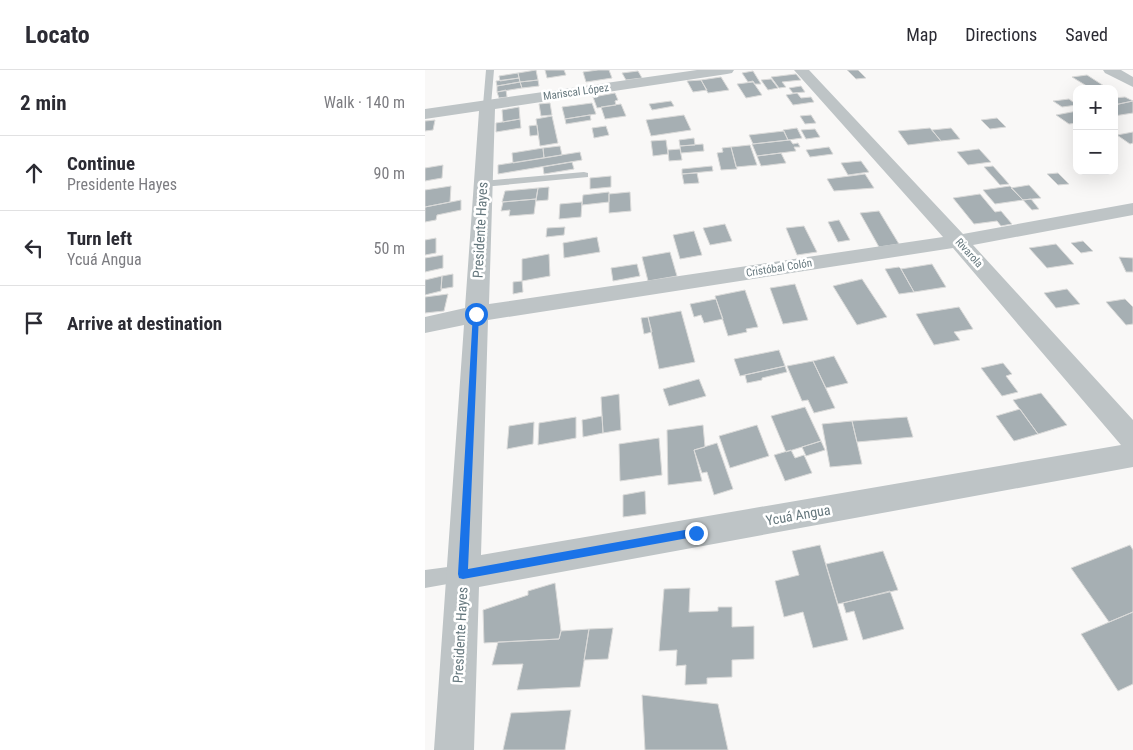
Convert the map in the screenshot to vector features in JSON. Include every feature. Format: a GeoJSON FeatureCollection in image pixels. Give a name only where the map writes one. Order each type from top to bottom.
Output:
{"type":"FeatureCollection","features":[{"type":"Feature","properties":{"kind":"street","name":"Mariscal López"},"geometry":{"type":"LineString","coordinates":[[425,114],[727,70]]}},
{"type":"Feature","properties":{"kind":"street","name":"Rivarola"},"geometry":{"type":"LineString","coordinates":[[801,70],[958,241],[1133,439]]}},
{"type":"Feature","properties":{"kind":"street"},"geometry":{"type":"LineString","coordinates":[[1110,70],[1133,83]]}},
{"type":"Feature","properties":{"kind":"street","name":"Presidente Hayes"},"geometry":{"type":"LineString","coordinates":[[454,750],[487,105]]}},
{"type":"Feature","properties":{"kind":"street","name":"Cristóbal Colón"},"geometry":{"type":"LineString","coordinates":[[425,325],[476,314],[958,241],[1133,209]]}},
{"type":"Feature","properties":{"kind":"street","name":"Ycuá Angua"},"geometry":{"type":"LineString","coordinates":[[463,574],[1133,455]]}},
{"type":"Feature","properties":{"kind":"lane","name":"Presidente Hayes"},"geometry":{"type":"LineString","coordinates":[[487,105],[490,70]]}},
{"type":"Feature","properties":{"kind":"lane"},"geometry":{"type":"LineString","coordinates":[[483,184],[585,175]]}},
{"type":"Feature","properties":{"kind":"lane"},"geometry":{"type":"LineString","coordinates":[[425,579],[463,574]]}},
{"type":"Feature","properties":{"kind":"building"},"geometry":{"type":"Polygon","coordinates":[[[536,70],[538,80],[520,82],[518,73],[536,70]]]}},
{"type":"Feature","properties":{"kind":"building"},"geometry":{"type":"Polygon","coordinates":[[[545,70],[564,70],[566,75],[547,78],[545,70]]]}},
{"type":"Feature","properties":{"kind":"building"},"geometry":{"type":"Polygon","coordinates":[[[609,70],[612,78],[586,82],[583,72],[609,70]]]}},
{"type":"Feature","properties":{"kind":"building"},"geometry":{"type":"Polygon","coordinates":[[[847,70],[858,70],[866,78],[856,79],[847,70]]]}},
{"type":"Feature","properties":{"kind":"building"},"geometry":{"type":"Polygon","coordinates":[[[638,71],[642,78],[626,80],[622,73],[638,71]]]}},
{"type":"Feature","properties":{"kind":"building"},"geometry":{"type":"Polygon","coordinates":[[[753,71],[761,84],[755,84],[753,81],[748,82],[742,73],[753,71]]]}},
{"type":"Feature","properties":{"kind":"building"},"geometry":{"type":"Polygon","coordinates":[[[518,73],[519,78],[500,81],[499,76],[518,73]]]}},
{"type":"Feature","properties":{"kind":"building"},"geometry":{"type":"Polygon","coordinates":[[[796,74],[801,80],[782,82],[786,87],[779,88],[771,77],[796,74]]]}},
{"type":"Feature","properties":{"kind":"building"},"geometry":{"type":"Polygon","coordinates":[[[1087,75],[1102,85],[1085,85],[1072,77],[1087,75]]]}},
{"type":"Feature","properties":{"kind":"building"},"geometry":{"type":"Polygon","coordinates":[[[721,77],[729,90],[708,93],[701,80],[721,77]]]}},
{"type":"Feature","properties":{"kind":"building"},"geometry":{"type":"Polygon","coordinates":[[[519,78],[520,82],[497,86],[496,81],[519,78]]]}},
{"type":"Feature","properties":{"kind":"building"},"geometry":{"type":"Polygon","coordinates":[[[771,79],[778,88],[768,90],[761,80],[771,79]]]}},
{"type":"Feature","properties":{"kind":"building"},"geometry":{"type":"Polygon","coordinates":[[[538,80],[539,86],[522,88],[520,82],[538,80]]]}},
{"type":"Feature","properties":{"kind":"building"},"geometry":{"type":"Polygon","coordinates":[[[701,80],[707,90],[693,92],[687,81],[701,80]]]}},
{"type":"Feature","properties":{"kind":"building"},"geometry":{"type":"Polygon","coordinates":[[[520,82],[522,88],[497,92],[497,86],[520,82]]]}},
{"type":"Feature","properties":{"kind":"building"},"geometry":{"type":"Polygon","coordinates":[[[753,82],[762,95],[746,98],[737,84],[753,82]]]}},
{"type":"Feature","properties":{"kind":"building"},"geometry":{"type":"Polygon","coordinates":[[[801,86],[805,92],[793,93],[789,88],[801,86]]]}},
{"type":"Feature","properties":{"kind":"building"},"geometry":{"type":"Polygon","coordinates":[[[506,90],[507,97],[499,98],[497,92],[506,90]]]}},
{"type":"Feature","properties":{"kind":"building"},"geometry":{"type":"Polygon","coordinates":[[[615,93],[618,100],[615,101],[616,105],[597,108],[593,97],[615,93]]]}},
{"type":"Feature","properties":{"kind":"building"},"geometry":{"type":"Polygon","coordinates":[[[797,93],[801,98],[811,97],[814,102],[793,105],[786,95],[797,93]]]}},
{"type":"Feature","properties":{"kind":"building"},"geometry":{"type":"Polygon","coordinates":[[[1125,97],[1133,101],[1118,104],[1118,98],[1125,97]]]}},
{"type":"Feature","properties":{"kind":"building"},"geometry":{"type":"Polygon","coordinates":[[[1069,99],[1073,102],[1073,106],[1062,107],[1053,101],[1069,99]]]}},
{"type":"Feature","properties":{"kind":"building"},"geometry":{"type":"Polygon","coordinates":[[[671,101],[674,106],[652,110],[649,104],[671,101]]]}},
{"type":"Feature","properties":{"kind":"building"},"geometry":{"type":"Polygon","coordinates":[[[1133,101],[1133,113],[1118,115],[1118,104],[1133,101]]]}},
{"type":"Feature","properties":{"kind":"building"},"geometry":{"type":"Polygon","coordinates":[[[550,103],[552,115],[541,116],[539,104],[550,103]]]}},
{"type":"Feature","properties":{"kind":"building"},"geometry":{"type":"Polygon","coordinates":[[[592,103],[596,114],[565,119],[562,107],[592,103]]]}},
{"type":"Feature","properties":{"kind":"building"},"geometry":{"type":"Polygon","coordinates":[[[621,104],[626,116],[605,119],[601,107],[621,104]]]}},
{"type":"Feature","properties":{"kind":"building"},"geometry":{"type":"Polygon","coordinates":[[[519,107],[520,119],[503,122],[502,110],[519,107]]]}},
{"type":"Feature","properties":{"kind":"building"},"geometry":{"type":"Polygon","coordinates":[[[1073,112],[1073,124],[1069,124],[1056,115],[1073,112]]]}},
{"type":"Feature","properties":{"kind":"building"},"geometry":{"type":"Polygon","coordinates":[[[590,115],[591,120],[566,124],[565,119],[590,115]]]}},
{"type":"Feature","properties":{"kind":"building"},"geometry":{"type":"Polygon","coordinates":[[[684,115],[691,130],[651,136],[646,120],[684,115]]]}},
{"type":"Feature","properties":{"kind":"building"},"geometry":{"type":"Polygon","coordinates":[[[811,115],[816,123],[805,124],[800,116],[811,115]]]}},
{"type":"Feature","properties":{"kind":"building"},"geometry":{"type":"Polygon","coordinates":[[[552,116],[558,143],[540,146],[536,119],[552,116]]]}},
{"type":"Feature","properties":{"kind":"building"},"geometry":{"type":"Polygon","coordinates":[[[997,118],[1006,127],[990,129],[981,120],[997,118]]]}},
{"type":"Feature","properties":{"kind":"building"},"geometry":{"type":"Polygon","coordinates":[[[520,119],[521,128],[496,132],[496,123],[520,119]]]}},
{"type":"Feature","properties":{"kind":"building"},"geometry":{"type":"Polygon","coordinates":[[[435,120],[433,130],[425,131],[425,121],[435,120]]]}},
{"type":"Feature","properties":{"kind":"building"},"geometry":{"type":"Polygon","coordinates":[[[537,125],[538,135],[530,136],[529,126],[537,125]]]}},
{"type":"Feature","properties":{"kind":"building"},"geometry":{"type":"Polygon","coordinates":[[[606,126],[609,135],[594,138],[592,128],[606,126]]]}},
{"type":"Feature","properties":{"kind":"building"},"geometry":{"type":"Polygon","coordinates":[[[797,128],[802,138],[788,140],[783,130],[797,128]]]}},
{"type":"Feature","properties":{"kind":"building"},"geometry":{"type":"Polygon","coordinates":[[[930,128],[941,141],[908,145],[898,131],[930,128]]]}},
{"type":"Feature","properties":{"kind":"building"},"geometry":{"type":"Polygon","coordinates":[[[951,128],[960,139],[941,141],[932,130],[951,128]]]}},
{"type":"Feature","properties":{"kind":"building"},"geometry":{"type":"Polygon","coordinates":[[[815,129],[820,137],[806,139],[801,130],[815,129]]]}},
{"type":"Feature","properties":{"kind":"building"},"geometry":{"type":"Polygon","coordinates":[[[784,131],[788,140],[753,144],[749,135],[784,131]]]}},
{"type":"Feature","properties":{"kind":"building"},"geometry":{"type":"Polygon","coordinates":[[[1133,132],[1133,143],[1130,144],[1118,135],[1133,132]]]}},
{"type":"Feature","properties":{"kind":"building"},"geometry":{"type":"Polygon","coordinates":[[[694,138],[695,145],[680,146],[679,140],[694,138]]]}},
{"type":"Feature","properties":{"kind":"building"},"geometry":{"type":"Polygon","coordinates":[[[666,140],[668,154],[653,156],[651,141],[666,140]]]}},
{"type":"Feature","properties":{"kind":"building"},"geometry":{"type":"Polygon","coordinates":[[[790,140],[793,144],[798,143],[800,147],[794,147],[796,151],[757,156],[752,144],[790,140]]]}},
{"type":"Feature","properties":{"kind":"building"},"geometry":{"type":"Polygon","coordinates":[[[703,144],[704,151],[681,153],[680,146],[703,144]]]}},
{"type":"Feature","properties":{"kind":"building"},"geometry":{"type":"Polygon","coordinates":[[[750,145],[757,165],[736,167],[731,147],[750,145]]]}},
{"type":"Feature","properties":{"kind":"building"},"geometry":{"type":"Polygon","coordinates":[[[560,146],[562,155],[544,158],[543,148],[560,146]]]}},
{"type":"Feature","properties":{"kind":"building"},"geometry":{"type":"Polygon","coordinates":[[[731,147],[737,169],[721,170],[717,153],[723,152],[722,148],[731,147]]]}},
{"type":"Feature","properties":{"kind":"building"},"geometry":{"type":"Polygon","coordinates":[[[829,147],[833,154],[810,157],[806,150],[829,147]]]}},
{"type":"Feature","properties":{"kind":"building"},"geometry":{"type":"Polygon","coordinates":[[[543,148],[544,158],[513,163],[512,153],[543,148]]]}},
{"type":"Feature","properties":{"kind":"building"},"geometry":{"type":"Polygon","coordinates":[[[680,149],[682,160],[669,161],[668,150],[680,149]]]}},
{"type":"Feature","properties":{"kind":"building"},"geometry":{"type":"Polygon","coordinates":[[[979,149],[991,162],[968,165],[957,152],[979,149]]]}},
{"type":"Feature","properties":{"kind":"building"},"geometry":{"type":"Polygon","coordinates":[[[580,152],[582,160],[498,174],[498,165],[580,152]]]}},
{"type":"Feature","properties":{"kind":"building"},"geometry":{"type":"Polygon","coordinates":[[[781,153],[786,163],[761,166],[757,156],[781,153]]]}},
{"type":"Feature","properties":{"kind":"building"},"geometry":{"type":"Polygon","coordinates":[[[861,161],[869,172],[848,175],[841,163],[861,161]]]}},
{"type":"Feature","properties":{"kind":"building"},"geometry":{"type":"Polygon","coordinates":[[[572,162],[574,169],[544,174],[543,167],[572,162]]]}},
{"type":"Feature","properties":{"kind":"building"},"geometry":{"type":"Polygon","coordinates":[[[443,165],[442,178],[425,181],[425,168],[443,165]]]}},
{"type":"Feature","properties":{"kind":"building"},"geometry":{"type":"Polygon","coordinates":[[[712,166],[713,171],[682,174],[682,169],[712,166]]]}},
{"type":"Feature","properties":{"kind":"building"},"geometry":{"type":"Polygon","coordinates":[[[993,166],[1009,184],[1000,185],[984,167],[993,166]]]}},
{"type":"Feature","properties":{"kind":"building"},"geometry":{"type":"Polygon","coordinates":[[[697,173],[699,183],[684,184],[682,174],[697,173]]]}},
{"type":"Feature","properties":{"kind":"building"},"geometry":{"type":"Polygon","coordinates":[[[1058,173],[1069,184],[1058,185],[1047,174],[1058,173]]]}},
{"type":"Feature","properties":{"kind":"building"},"geometry":{"type":"Polygon","coordinates":[[[865,174],[874,188],[834,191],[827,179],[865,174]]]}},
{"type":"Feature","properties":{"kind":"building"},"geometry":{"type":"Polygon","coordinates":[[[611,176],[611,187],[590,189],[590,178],[611,176]]]}},
{"type":"Feature","properties":{"kind":"building"},"geometry":{"type":"Polygon","coordinates":[[[1029,185],[1041,198],[1023,200],[1011,188],[1029,185]]]}},
{"type":"Feature","properties":{"kind":"building"},"geometry":{"type":"Polygon","coordinates":[[[451,186],[450,202],[425,207],[425,190],[451,186]]]}},
{"type":"Feature","properties":{"kind":"building"},"geometry":{"type":"Polygon","coordinates":[[[1010,186],[1023,200],[995,204],[983,190],[1010,186]]]}},
{"type":"Feature","properties":{"kind":"building"},"geometry":{"type":"Polygon","coordinates":[[[549,187],[548,200],[536,201],[538,188],[549,187]]]}},
{"type":"Feature","properties":{"kind":"building"},"geometry":{"type":"Polygon","coordinates":[[[538,188],[536,199],[502,202],[505,191],[538,188]]]}},
{"type":"Feature","properties":{"kind":"building"},"geometry":{"type":"Polygon","coordinates":[[[609,192],[609,202],[582,205],[583,195],[609,192]]]}},
{"type":"Feature","properties":{"kind":"building"},"geometry":{"type":"Polygon","coordinates":[[[630,192],[631,211],[609,213],[609,194],[630,192]]]}},
{"type":"Feature","properties":{"kind":"building"},"geometry":{"type":"Polygon","coordinates":[[[980,194],[995,212],[1001,211],[1012,224],[1001,226],[997,221],[974,224],[953,198],[980,194]]]}},
{"type":"Feature","properties":{"kind":"building"},"geometry":{"type":"Polygon","coordinates":[[[536,199],[534,214],[509,216],[510,210],[501,211],[503,202],[536,199]]]}},
{"type":"Feature","properties":{"kind":"building"},"geometry":{"type":"Polygon","coordinates":[[[1031,199],[1039,209],[1032,210],[1023,200],[1031,199]]]}},
{"type":"Feature","properties":{"kind":"building"},"geometry":{"type":"Polygon","coordinates":[[[461,200],[461,210],[437,215],[436,220],[425,222],[425,207],[461,200]]]}},
{"type":"Feature","properties":{"kind":"building"},"geometry":{"type":"Polygon","coordinates":[[[582,202],[581,217],[559,219],[560,204],[582,202]]]}},
{"type":"Feature","properties":{"kind":"building"},"geometry":{"type":"Polygon","coordinates":[[[879,211],[899,244],[879,247],[860,213],[879,211]]]}},
{"type":"Feature","properties":{"kind":"building"},"geometry":{"type":"Polygon","coordinates":[[[839,220],[850,240],[838,242],[828,222],[839,220]]]}},
{"type":"Feature","properties":{"kind":"building"},"geometry":{"type":"Polygon","coordinates":[[[725,224],[732,241],[710,245],[703,228],[725,224]]]}},
{"type":"Feature","properties":{"kind":"building"},"geometry":{"type":"Polygon","coordinates":[[[804,226],[817,252],[797,255],[786,228],[804,226]]]}},
{"type":"Feature","properties":{"kind":"building"},"geometry":{"type":"Polygon","coordinates":[[[565,227],[564,235],[546,237],[547,228],[565,227]]]}},
{"type":"Feature","properties":{"kind":"building"},"geometry":{"type":"Polygon","coordinates":[[[694,231],[702,255],[680,259],[673,235],[694,231]]]}},
{"type":"Feature","properties":{"kind":"building"},"geometry":{"type":"Polygon","coordinates":[[[597,237],[600,252],[564,258],[563,243],[597,237]]]}},
{"type":"Feature","properties":{"kind":"building"},"geometry":{"type":"Polygon","coordinates":[[[436,238],[436,253],[425,255],[425,240],[436,238]]]}},
{"type":"Feature","properties":{"kind":"building"},"geometry":{"type":"Polygon","coordinates":[[[1083,241],[1093,251],[1081,253],[1071,243],[1083,241]]]}},
{"type":"Feature","properties":{"kind":"building"},"geometry":{"type":"Polygon","coordinates":[[[1056,244],[1074,264],[1047,268],[1029,248],[1056,244]]]}},
{"type":"Feature","properties":{"kind":"building"},"geometry":{"type":"Polygon","coordinates":[[[670,252],[677,276],[648,281],[642,257],[670,252]]]}},
{"type":"Feature","properties":{"kind":"building"},"geometry":{"type":"Polygon","coordinates":[[[549,254],[550,276],[522,281],[522,259],[549,254]]]}},
{"type":"Feature","properties":{"kind":"building"},"geometry":{"type":"Polygon","coordinates":[[[443,255],[443,268],[425,272],[425,258],[443,255]]]}},
{"type":"Feature","properties":{"kind":"building"},"geometry":{"type":"Polygon","coordinates":[[[1119,257],[1133,258],[1133,272],[1126,272],[1119,257]]]}},
{"type":"Feature","properties":{"kind":"building"},"geometry":{"type":"Polygon","coordinates":[[[637,264],[640,276],[613,281],[611,268],[637,264]]]}},
{"type":"Feature","properties":{"kind":"building"},"geometry":{"type":"Polygon","coordinates":[[[932,264],[946,287],[914,292],[901,269],[932,264]]]}},
{"type":"Feature","properties":{"kind":"building"},"geometry":{"type":"Polygon","coordinates":[[[899,267],[914,292],[899,294],[885,269],[899,267]]]}},
{"type":"Feature","properties":{"kind":"building"},"geometry":{"type":"Polygon","coordinates":[[[453,274],[453,287],[441,289],[442,276],[453,274]]]}},
{"type":"Feature","properties":{"kind":"building"},"geometry":{"type":"Polygon","coordinates":[[[442,276],[441,291],[425,295],[425,280],[442,276]]]}},
{"type":"Feature","properties":{"kind":"building"},"geometry":{"type":"Polygon","coordinates":[[[862,279],[887,317],[857,325],[833,286],[862,279]]]}},
{"type":"Feature","properties":{"kind":"building"},"geometry":{"type":"Polygon","coordinates":[[[522,281],[523,292],[513,294],[513,282],[522,281]]]}},
{"type":"Feature","properties":{"kind":"building"},"geometry":{"type":"Polygon","coordinates":[[[795,284],[808,320],[783,324],[770,288],[795,284]]]}},
{"type":"Feature","properties":{"kind":"building"},"geometry":{"type":"Polygon","coordinates":[[[1067,289],[1080,304],[1056,308],[1044,293],[1067,289]]]}},
{"type":"Feature","properties":{"kind":"building"},"geometry":{"type":"Polygon","coordinates":[[[745,290],[758,327],[746,329],[747,332],[728,336],[715,296],[745,290]]]}},
{"type":"Feature","properties":{"kind":"building"},"geometry":{"type":"Polygon","coordinates":[[[448,294],[444,311],[425,313],[425,297],[448,294]]]}},
{"type":"Feature","properties":{"kind":"building"},"geometry":{"type":"Polygon","coordinates":[[[716,299],[723,319],[704,323],[701,315],[694,317],[690,304],[716,299]]]}},
{"type":"Feature","properties":{"kind":"building"},"geometry":{"type":"Polygon","coordinates":[[[1125,299],[1133,307],[1133,324],[1126,325],[1106,302],[1125,299]]]}},
{"type":"Feature","properties":{"kind":"building"},"geometry":{"type":"Polygon","coordinates":[[[959,307],[973,329],[954,332],[960,340],[934,345],[916,314],[959,307]]]}},
{"type":"Feature","properties":{"kind":"building"},"geometry":{"type":"Polygon","coordinates":[[[681,311],[695,362],[659,369],[648,317],[681,311]]]}},
{"type":"Feature","properties":{"kind":"building"},"geometry":{"type":"Polygon","coordinates":[[[648,317],[652,332],[644,334],[641,318],[648,317]]]}},
{"type":"Feature","properties":{"kind":"building"},"geometry":{"type":"Polygon","coordinates":[[[779,350],[785,366],[740,376],[734,359],[779,350]]]}},
{"type":"Feature","properties":{"kind":"building"},"geometry":{"type":"Polygon","coordinates":[[[834,356],[848,383],[826,388],[813,361],[834,356]]]}},
{"type":"Feature","properties":{"kind":"building"},"geometry":{"type":"Polygon","coordinates":[[[813,361],[835,408],[814,413],[808,400],[802,401],[787,366],[813,361]]]}},
{"type":"Feature","properties":{"kind":"building"},"geometry":{"type":"Polygon","coordinates":[[[1003,363],[1012,374],[1006,376],[1018,392],[1002,396],[981,368],[1003,363]]]}},
{"type":"Feature","properties":{"kind":"building"},"geometry":{"type":"Polygon","coordinates":[[[785,366],[787,372],[747,383],[745,375],[785,366]]]}},
{"type":"Feature","properties":{"kind":"building"},"geometry":{"type":"Polygon","coordinates":[[[699,379],[706,396],[669,406],[663,389],[699,379]]]}},
{"type":"Feature","properties":{"kind":"building"},"geometry":{"type":"Polygon","coordinates":[[[1041,393],[1067,425],[1038,434],[1013,400],[1041,393]]]}},
{"type":"Feature","properties":{"kind":"building"},"geometry":{"type":"Polygon","coordinates":[[[619,394],[621,430],[603,433],[601,397],[619,394]]]}},
{"type":"Feature","properties":{"kind":"building"},"geometry":{"type":"Polygon","coordinates":[[[805,407],[821,441],[786,452],[771,416],[805,407]]]}},
{"type":"Feature","properties":{"kind":"building"},"geometry":{"type":"Polygon","coordinates":[[[1020,409],[1038,434],[1014,441],[996,416],[1020,409]]]}},
{"type":"Feature","properties":{"kind":"building"},"geometry":{"type":"Polygon","coordinates":[[[602,416],[603,433],[583,437],[582,420],[602,416]]]}},
{"type":"Feature","properties":{"kind":"building"},"geometry":{"type":"Polygon","coordinates":[[[576,417],[576,438],[538,445],[539,423],[576,417]]]}},
{"type":"Feature","properties":{"kind":"building"},"geometry":{"type":"Polygon","coordinates":[[[907,417],[913,437],[857,442],[852,421],[907,417]]]}},
{"type":"Feature","properties":{"kind":"building"},"geometry":{"type":"Polygon","coordinates":[[[852,421],[862,464],[830,467],[822,424],[852,421]]]}},
{"type":"Feature","properties":{"kind":"building"},"geometry":{"type":"Polygon","coordinates":[[[534,422],[533,444],[507,449],[509,426],[534,422]]]}},
{"type":"Feature","properties":{"kind":"building"},"geometry":{"type":"Polygon","coordinates":[[[703,425],[705,447],[694,450],[702,481],[668,485],[667,430],[703,425]]]}},
{"type":"Feature","properties":{"kind":"building"},"geometry":{"type":"Polygon","coordinates":[[[757,425],[769,456],[730,468],[719,436],[757,425]]]}},
{"type":"Feature","properties":{"kind":"building"},"geometry":{"type":"Polygon","coordinates":[[[659,438],[662,475],[620,481],[619,444],[659,438]]]}},
{"type":"Feature","properties":{"kind":"building"},"geometry":{"type":"Polygon","coordinates":[[[821,441],[825,450],[806,456],[802,447],[821,441]]]}},
{"type":"Feature","properties":{"kind":"building"},"geometry":{"type":"Polygon","coordinates":[[[717,443],[733,489],[714,495],[707,472],[702,473],[694,450],[717,443]]]}},
{"type":"Feature","properties":{"kind":"building"},"geometry":{"type":"Polygon","coordinates":[[[791,450],[795,458],[804,455],[812,473],[785,481],[774,455],[791,450]]]}},
{"type":"Feature","properties":{"kind":"building"},"geometry":{"type":"Polygon","coordinates":[[[645,491],[646,514],[623,517],[623,495],[645,491]]]}},
{"type":"Feature","properties":{"kind":"building"},"geometry":{"type":"Polygon","coordinates":[[[820,545],[848,640],[813,648],[803,612],[784,617],[775,581],[799,575],[792,551],[820,545]]]}},
{"type":"Feature","properties":{"kind":"building"},"geometry":{"type":"Polygon","coordinates":[[[1130,545],[1133,550],[1133,612],[1109,622],[1071,568],[1130,545]]]}},
{"type":"Feature","properties":{"kind":"building"},"geometry":{"type":"Polygon","coordinates":[[[883,551],[898,590],[838,604],[826,564],[883,551]]]}},
{"type":"Feature","properties":{"kind":"building"},"geometry":{"type":"Polygon","coordinates":[[[555,583],[561,631],[559,639],[484,643],[483,610],[528,595],[528,591],[555,583]]]}},
{"type":"Feature","properties":{"kind":"building"},"geometry":{"type":"Polygon","coordinates":[[[690,588],[689,612],[718,611],[718,607],[732,607],[732,627],[754,626],[754,659],[732,660],[732,677],[707,678],[707,684],[685,685],[686,665],[676,666],[677,650],[659,651],[664,589],[690,588]]]}},
{"type":"Feature","properties":{"kind":"building"},"geometry":{"type":"Polygon","coordinates":[[[890,591],[904,629],[863,640],[854,611],[846,613],[843,603],[890,591]]]}},
{"type":"Feature","properties":{"kind":"building"},"geometry":{"type":"Polygon","coordinates":[[[1133,612],[1133,684],[1118,691],[1081,634],[1133,612]]]}},
{"type":"Feature","properties":{"kind":"building"},"geometry":{"type":"Polygon","coordinates":[[[613,628],[608,659],[584,660],[589,629],[613,628]]]}},
{"type":"Feature","properties":{"kind":"building"},"geometry":{"type":"Polygon","coordinates":[[[589,629],[580,687],[517,690],[523,664],[492,665],[498,642],[559,639],[561,631],[589,629]]]}},
{"type":"Feature","properties":{"kind":"building"},"geometry":{"type":"Polygon","coordinates":[[[642,695],[718,704],[728,750],[645,750],[642,695]]]}},
{"type":"Feature","properties":{"kind":"building"},"geometry":{"type":"Polygon","coordinates":[[[571,710],[565,750],[503,750],[511,713],[571,710]]]}},
{"type":"Feature","properties":{"kind":"route"},"geometry":{"type":"LineString","coordinates":[[476,314],[463,574],[696,533]]}}]}
